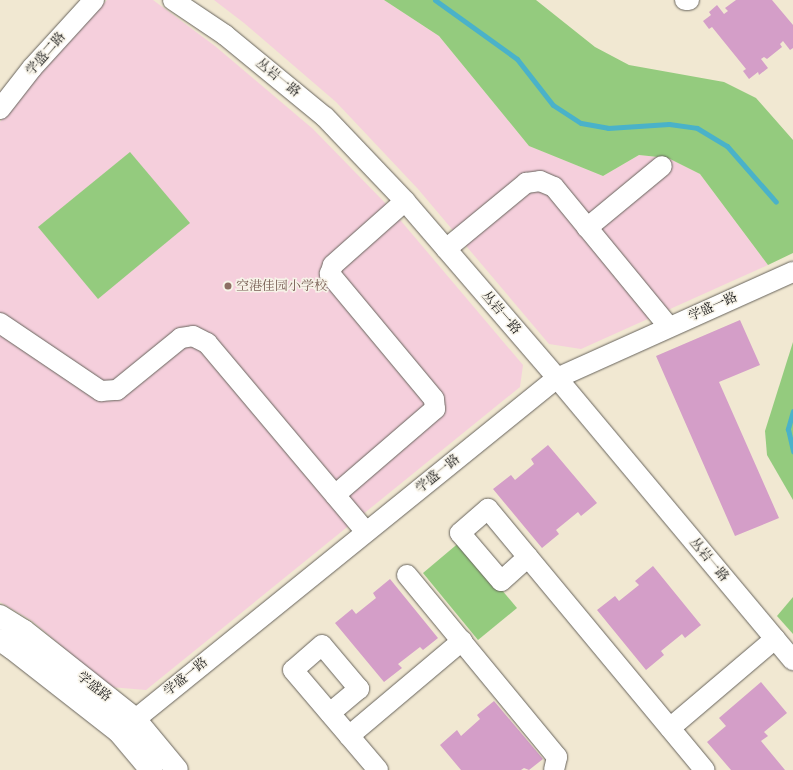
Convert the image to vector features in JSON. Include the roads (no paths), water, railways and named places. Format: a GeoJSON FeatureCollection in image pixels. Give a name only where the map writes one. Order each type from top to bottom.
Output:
{"type":"FeatureCollection","features":[{"type":"Feature","properties":{"kind":"main road","name":"学盛路"},"geometry":{"type":"LineString","coordinates":[[0,616],[24,631],[177,770]]}},
{"type":"Feature","properties":{"kind":"main road","name":"学盛路"},"geometry":{"type":"LineString","coordinates":[[0,640],[126,725],[151,770]]}},
{"type":"Feature","properties":{"kind":"street","name":"学盛二路"},"geometry":{"type":"LineString","coordinates":[[0,110],[32,68],[94,0]]}},
{"type":"Feature","properties":{"kind":"street","name":"丛岩一路"},"geometry":{"type":"LineString","coordinates":[[173,0],[225,35],[325,117],[405,201],[557,378],[793,660]]}},
{"type":"Feature","properties":{"kind":"street"},"geometry":{"type":"LineString","coordinates":[[587,228],[662,166]]}},
{"type":"Feature","properties":{"kind":"street"},"geometry":{"type":"LineString","coordinates":[[446,249],[526,183],[540,180],[554,187],[669,327]]}},
{"type":"Feature","properties":{"kind":"street"},"geometry":{"type":"LineString","coordinates":[[335,495],[435,409],[434,399],[330,274],[333,265],[405,201]]}},
{"type":"Feature","properties":{"kind":"street","name":"学盛一路"},"geometry":{"type":"LineString","coordinates":[[126,725],[557,378],[793,272]]}},
{"type":"Feature","properties":{"kind":"street"},"geometry":{"type":"LineString","coordinates":[[0,323],[100,391],[117,390],[181,338],[193,336],[207,343],[366,532]]}},
{"type":"Feature","properties":{"kind":"street"},"geometry":{"type":"LineString","coordinates":[[528,557],[705,770]]}},
{"type":"Feature","properties":{"kind":"street"},"geometry":{"type":"LineString","coordinates":[[407,575],[557,757],[554,770]]}},
{"type":"Feature","properties":{"kind":"street"},"geometry":{"type":"LineString","coordinates":[[670,728],[775,639]]}},
{"type":"Feature","properties":{"kind":"street"},"geometry":{"type":"LineString","coordinates":[[349,736],[462,642]]}},
{"type":"Feature","properties":{"kind":"street"},"geometry":{"type":"LineString","coordinates":[[330,713],[378,770]]}},
{"type":"Feature","properties":{"kind":"waterway"},"geometry":{"type":"LineString","coordinates":[[435,0],[517,59],[553,105],[581,123],[608,128],[669,124],[697,128],[727,146],[776,202]]}},
{"type":"Feature","properties":{"kind":"waterway"},"geometry":{"type":"LineString","coordinates":[[793,411],[788,429],[793,451]]}},
{"type":"Feature","properties":{"kind":"place","name":"空港佳园小学校"},"geometry":{"type":"Point","coordinates":[228,286]}}]}
